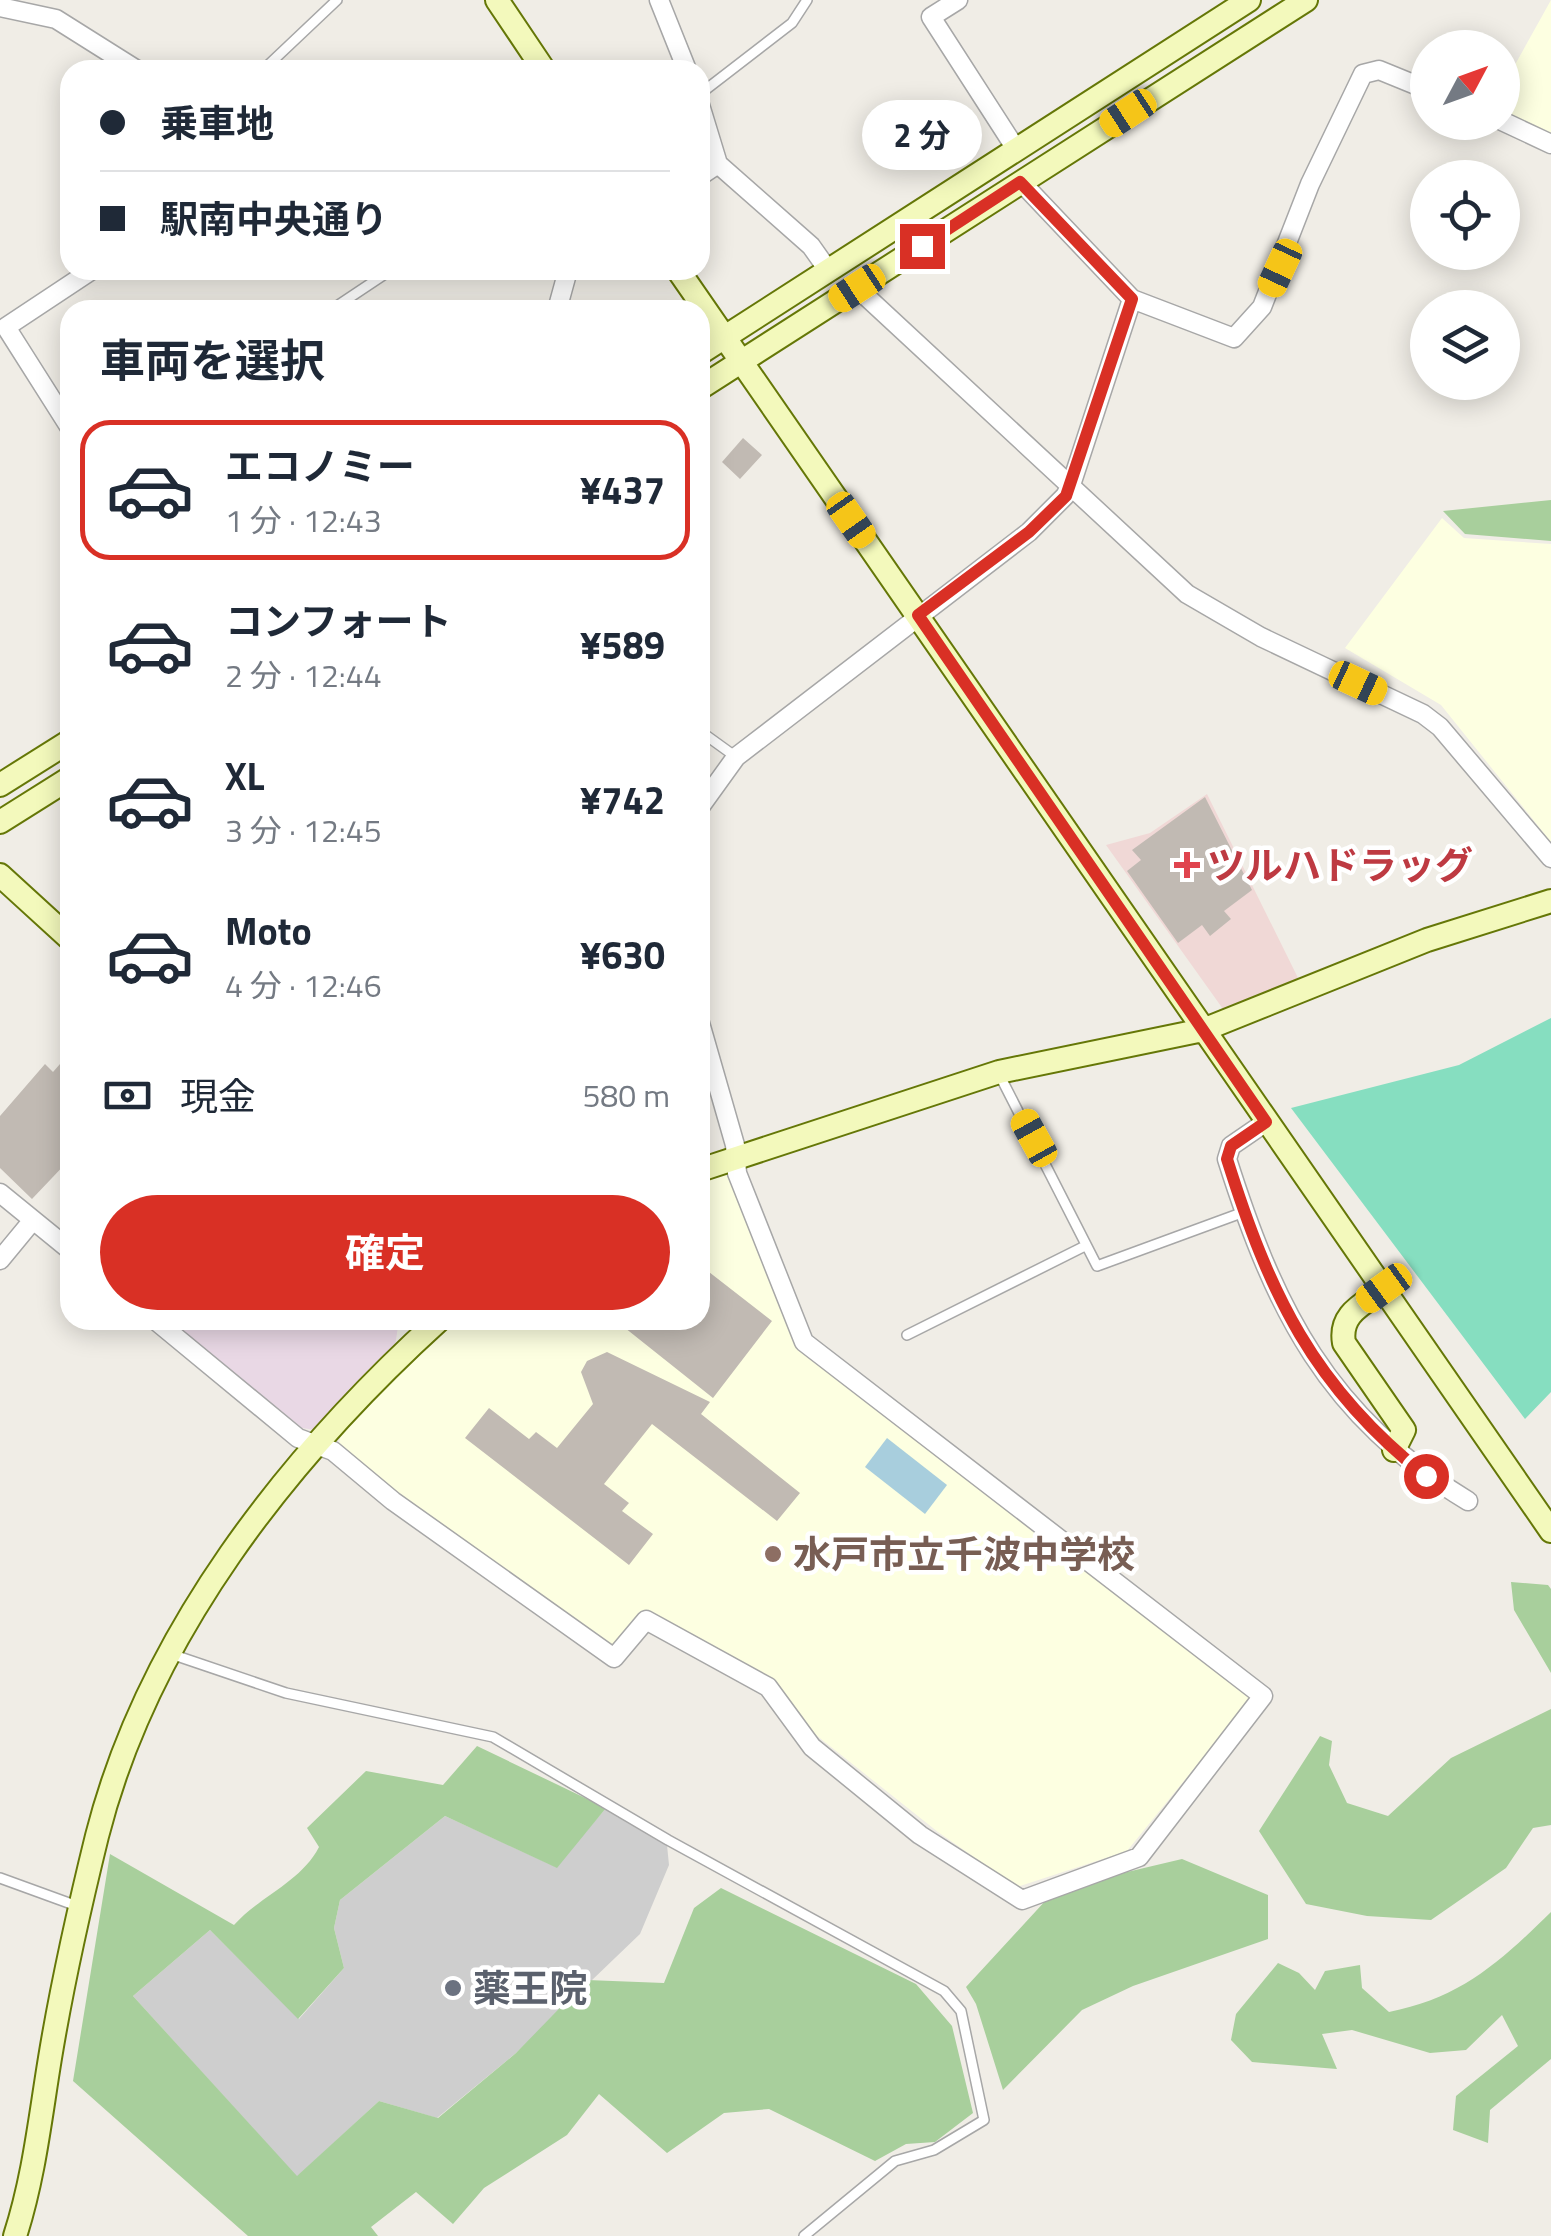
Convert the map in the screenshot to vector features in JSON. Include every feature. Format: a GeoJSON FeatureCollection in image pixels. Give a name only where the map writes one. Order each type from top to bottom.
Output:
{"type":"FeatureCollection","features":[{"type":"Feature","properties":{"kind":"street"},"geometry":{"type":"LineString","coordinates":[[497,0],[537,60]]}},
{"type":"Feature","properties":{"kind":"street"},"geometry":{"type":"LineString","coordinates":[[660,0],[683,60]]}},
{"type":"Feature","properties":{"kind":"street"},"geometry":{"type":"LineString","coordinates":[[958,0],[931,17],[1016,149]]}},
{"type":"Feature","properties":{"kind":"street"},"geometry":{"type":"LineString","coordinates":[[710,346],[1249,0]]}},
{"type":"Feature","properties":{"kind":"street"},"geometry":{"type":"LineString","coordinates":[[710,382],[1306,0]]}},
{"type":"Feature","properties":{"kind":"street"},"geometry":{"type":"LineString","coordinates":[[0,7],[56,19],[122,60]]}},
{"type":"Feature","properties":{"kind":"street"},"geometry":{"type":"LineString","coordinates":[[1020,182],[1132,299],[1234,338],[1262,306],[1310,184],[1363,74],[1379,70],[1410,83]]}},
{"type":"Feature","properties":{"kind":"street"},"geometry":{"type":"LineString","coordinates":[[1520,129],[1551,144]]}},
{"type":"Feature","properties":{"kind":"street"},"geometry":{"type":"LineString","coordinates":[[710,138],[718,164],[810,246],[828,270]]}},
{"type":"Feature","properties":{"kind":"street"},"geometry":{"type":"LineString","coordinates":[[710,169],[718,164]]}},
{"type":"Feature","properties":{"kind":"street"},"geometry":{"type":"LineString","coordinates":[[60,413],[3,329],[77,280]]}},
{"type":"Feature","properties":{"kind":"street"},"geometry":{"type":"LineString","coordinates":[[857,288],[1187,594],[1212,611],[1423,714],[1474,763],[1551,858]]}},
{"type":"Feature","properties":{"kind":"street"},"geometry":{"type":"LineString","coordinates":[[710,793],[736,756],[1029,532],[1066,496],[1132,299]]}},
{"type":"Feature","properties":{"kind":"street"},"geometry":{"type":"LineString","coordinates":[[710,317],[1550,1528]]}},
{"type":"Feature","properties":{"kind":"street"},"geometry":{"type":"LineString","coordinates":[[0,784],[60,747]]}},
{"type":"Feature","properties":{"kind":"street"},"geometry":{"type":"LineString","coordinates":[[0,822],[60,784]]}},
{"type":"Feature","properties":{"kind":"street"},"geometry":{"type":"LineString","coordinates":[[0,875],[60,930]]}},
{"type":"Feature","properties":{"kind":"street"},"geometry":{"type":"LineString","coordinates":[[710,1167],[998,1072],[1203,1030],[1427,940],[1551,902]]}},
{"type":"Feature","properties":{"kind":"street"},"geometry":{"type":"LineString","coordinates":[[167,1330],[298,1438],[332,1451],[393,1500],[614,1658],[646,1620],[768,1688],[812,1747],[920,1836],[1022,1900],[1138,1857],[1263,1696],[804,1342],[735,1159],[735,1145],[710,1057]]}},
{"type":"Feature","properties":{"kind":"street"},"geometry":{"type":"LineString","coordinates":[[1266,1122],[1231,1146],[1227,1159],[1282,1309],[1315,1361],[1394,1450],[1468,1500]]}},
{"type":"Feature","properties":{"kind":"street"},"geometry":{"type":"LineString","coordinates":[[0,1193],[60,1236]]}},
{"type":"Feature","properties":{"kind":"street"},"geometry":{"type":"LineString","coordinates":[[0,1260],[33,1220]]}},
{"type":"Feature","properties":{"kind":"street"},"geometry":{"type":"LineString","coordinates":[[1384,1288],[1349,1314],[1341,1326],[1344,1343],[1404,1430],[1394,1450]]}},
{"type":"Feature","properties":{"kind":"street"},"geometry":{"type":"LineString","coordinates":[[16,2236],[32,2183],[50,2056],[111,1788],[168,1653],[204,1593],[316,1448],[429,1330]]}},
{"type":"Feature","properties":{"kind":"lane"},"geometry":{"type":"LineString","coordinates":[[274,60],[337,0]]}},
{"type":"Feature","properties":{"kind":"lane"},"geometry":{"type":"LineString","coordinates":[[710,86],[792,23],[808,0]]}},
{"type":"Feature","properties":{"kind":"lane"},"geometry":{"type":"LineString","coordinates":[[345,300],[375,280]]}},
{"type":"Feature","properties":{"kind":"lane"},"geometry":{"type":"LineString","coordinates":[[710,738],[736,756]]}},
{"type":"Feature","properties":{"kind":"lane"},"geometry":{"type":"LineString","coordinates":[[998,1072],[1052,1171],[1096,1266],[1244,1212]]}},
{"type":"Feature","properties":{"kind":"lane"},"geometry":{"type":"LineString","coordinates":[[907,1335],[1086,1246]]}},
{"type":"Feature","properties":{"kind":"lane"},"geometry":{"type":"LineString","coordinates":[[168,1653],[286,1692],[493,1737],[668,1840],[944,1991],[961,2011],[984,2120],[934,2150],[895,2161],[804,2236]]}},
{"type":"Feature","properties":{"kind":"lane"},"geometry":{"type":"LineString","coordinates":[[0,1878],[82,1908]]}},
{"type":"Feature","properties":{"kind":"shaded area"},"geometry":{"type":"Polygon","coordinates":[[[1551,0],[1551,138],[1520,123],[1520,56],[1551,0]]]}},
{"type":"Feature","properties":{"kind":"shaded area"},"geometry":{"type":"Polygon","coordinates":[[[1442,518],[1464,538],[1551,544],[1551,842],[1441,705],[1345,648],[1442,518]]]}},
{"type":"Feature","properties":{"kind":"shaded area"},"geometry":{"type":"Polygon","coordinates":[[[1207,794],[1300,982],[1223,1009],[1106,845],[1150,833],[1207,794]]]}},
{"type":"Feature","properties":{"kind":"shaded area","name":"水戸市立千波中学校"},"geometry":{"type":"Polygon","coordinates":[[[730,1174],[800,1347],[1248,1696],[1248,1702],[1127,1851],[1017,1887],[938,1832],[811,1731],[774,1682],[644,1610],[619,1645],[611,1647],[403,1499],[339,1444],[341,1434],[443,1330],[710,1330],[710,1179],[730,1174]]]}},
{"type":"Feature","properties":{"kind":"shaded area"},"geometry":{"type":"Polygon","coordinates":[[[181,1330],[397,1330],[395,1346],[315,1430],[302,1428],[181,1330]]]}},
{"type":"Feature","properties":{"kind":"shaded area","name":"薬王院"},"geometry":{"type":"Polygon","coordinates":[[[606,1808],[667,1845],[669,1865],[640,1934],[516,2053],[437,2118],[379,2101],[297,2177],[133,1996],[210,1930],[299,2019],[344,1968],[334,1928],[340,1900],[445,1816],[556,1867],[606,1808]]]}},
{"type":"Feature","properties":{"kind":"green space"},"geometry":{"type":"Polygon","coordinates":[[[1551,500],[1551,541],[1465,534],[1443,511],[1551,500]]]}},
{"type":"Feature","properties":{"kind":"green space"},"geometry":{"type":"Polygon","coordinates":[[[1551,1018],[1551,1392],[1525,1419],[1291,1108],[1459,1065],[1551,1018]]]}},
{"type":"Feature","properties":{"kind":"green space"},"geometry":{"type":"Polygon","coordinates":[[[1511,1582],[1548,1585],[1551,1589],[1551,1673],[1514,1610],[1511,1582]]]}},
{"type":"Feature","properties":{"kind":"green space"},"geometry":{"type":"Polygon","coordinates":[[[1551,1709],[1551,1825],[1533,1828],[1506,1868],[1431,1920],[1367,1916],[1306,1904],[1259,1831],[1320,1736],[1332,1741],[1329,1765],[1347,1803],[1388,1816],[1451,1758],[1551,1709]]]}},
{"type":"Feature","properties":{"kind":"green space"},"geometry":{"type":"Polygon","coordinates":[[[477,1746],[606,1808],[557,1868],[445,1816],[340,1900],[334,1928],[344,1968],[298,2019],[210,1930],[133,1996],[297,2176],[379,2101],[438,2118],[516,2053],[587,1980],[664,1983],[694,1908],[721,1888],[916,1984],[952,2026],[973,2113],[935,2142],[906,2144],[875,2161],[769,2109],[724,2113],[667,2153],[599,2094],[567,2135],[484,2188],[453,2224],[416,2192],[371,2227],[378,2236],[248,2236],[73,2081],[110,1854],[234,1925],[302,1870],[319,1847],[307,1828],[366,1771],[443,1785],[477,1746]]]}},
{"type":"Feature","properties":{"kind":"green space"},"geometry":{"type":"Polygon","coordinates":[[[1182,1859],[1268,1895],[1268,1939],[1133,1986],[1082,2010],[1003,2090],[976,2004],[966,1987],[1047,1899],[1106,1877],[1182,1859]]]}},
{"type":"Feature","properties":{"kind":"green space"},"geometry":{"type":"Polygon","coordinates":[[[1551,1912],[1551,2059],[1490,2110],[1488,2143],[1453,2130],[1456,2096],[1518,2046],[1502,2015],[1466,2050],[1430,2053],[1352,2030],[1322,2034],[1337,2069],[1252,2062],[1231,2040],[1236,2014],[1278,1963],[1299,1973],[1315,1990],[1325,1971],[1360,1965],[1362,1988],[1389,2012],[1438,1998],[1478,1976],[1551,1912]]]}},
{"type":"Feature","properties":{"kind":"water"},"geometry":{"type":"Polygon","coordinates":[[[887,1438],[947,1485],[925,1514],[865,1467],[887,1438]]]}},
{"type":"Feature","properties":{"kind":"building"},"geometry":{"type":"Polygon","coordinates":[[[743,438],[762,455],[740,479],[722,462],[743,438]]]}},
{"type":"Feature","properties":{"kind":"building","name":"ツルハドラッグ"},"geometry":{"type":"Polygon","coordinates":[[[1205,797],[1252,890],[1224,911],[1231,919],[1210,936],[1202,925],[1178,943],[1127,871],[1141,860],[1132,850],[1205,797]]]}},
{"type":"Feature","properties":{"kind":"building"},"geometry":{"type":"Polygon","coordinates":[[[45,1064],[53,1072],[60,1064],[60,1170],[32,1199],[0,1168],[0,1116],[45,1064]]]}},
{"type":"Feature","properties":{"kind":"building"},"geometry":{"type":"Polygon","coordinates":[[[710,1273],[772,1321],[713,1398],[628,1330],[710,1330],[710,1273]]]}},
{"type":"Feature","properties":{"kind":"building"},"geometry":{"type":"Polygon","coordinates":[[[607,1352],[710,1402],[701,1414],[800,1493],[777,1521],[652,1424],[604,1484],[629,1503],[622,1511],[653,1534],[629,1565],[465,1438],[489,1408],[529,1439],[536,1432],[557,1448],[593,1404],[581,1372],[587,1361],[607,1352]]]}},
{"type":"Feature","properties":{"kind":"place","name":"ツルハドラッグ"},"geometry":{"type":"Point","coordinates":[1187,865]}},
{"type":"Feature","properties":{"kind":"place","name":"水戸市立千波中学校"},"geometry":{"type":"Point","coordinates":[773,1554]}},
{"type":"Feature","properties":{"kind":"place","name":"薬王院"},"geometry":{"type":"Point","coordinates":[453,1988]}},
{"type":"Feature","properties":{"kind":"route"},"geometry":{"type":"LineString","coordinates":[[922,246],[1020,182],[1132,299],[1066,496],[1029,532],[918,615],[1266,1122],[1231,1146],[1227,1159],[1282,1309],[1338,1392],[1394,1450],[1426,1476]]}}]}
